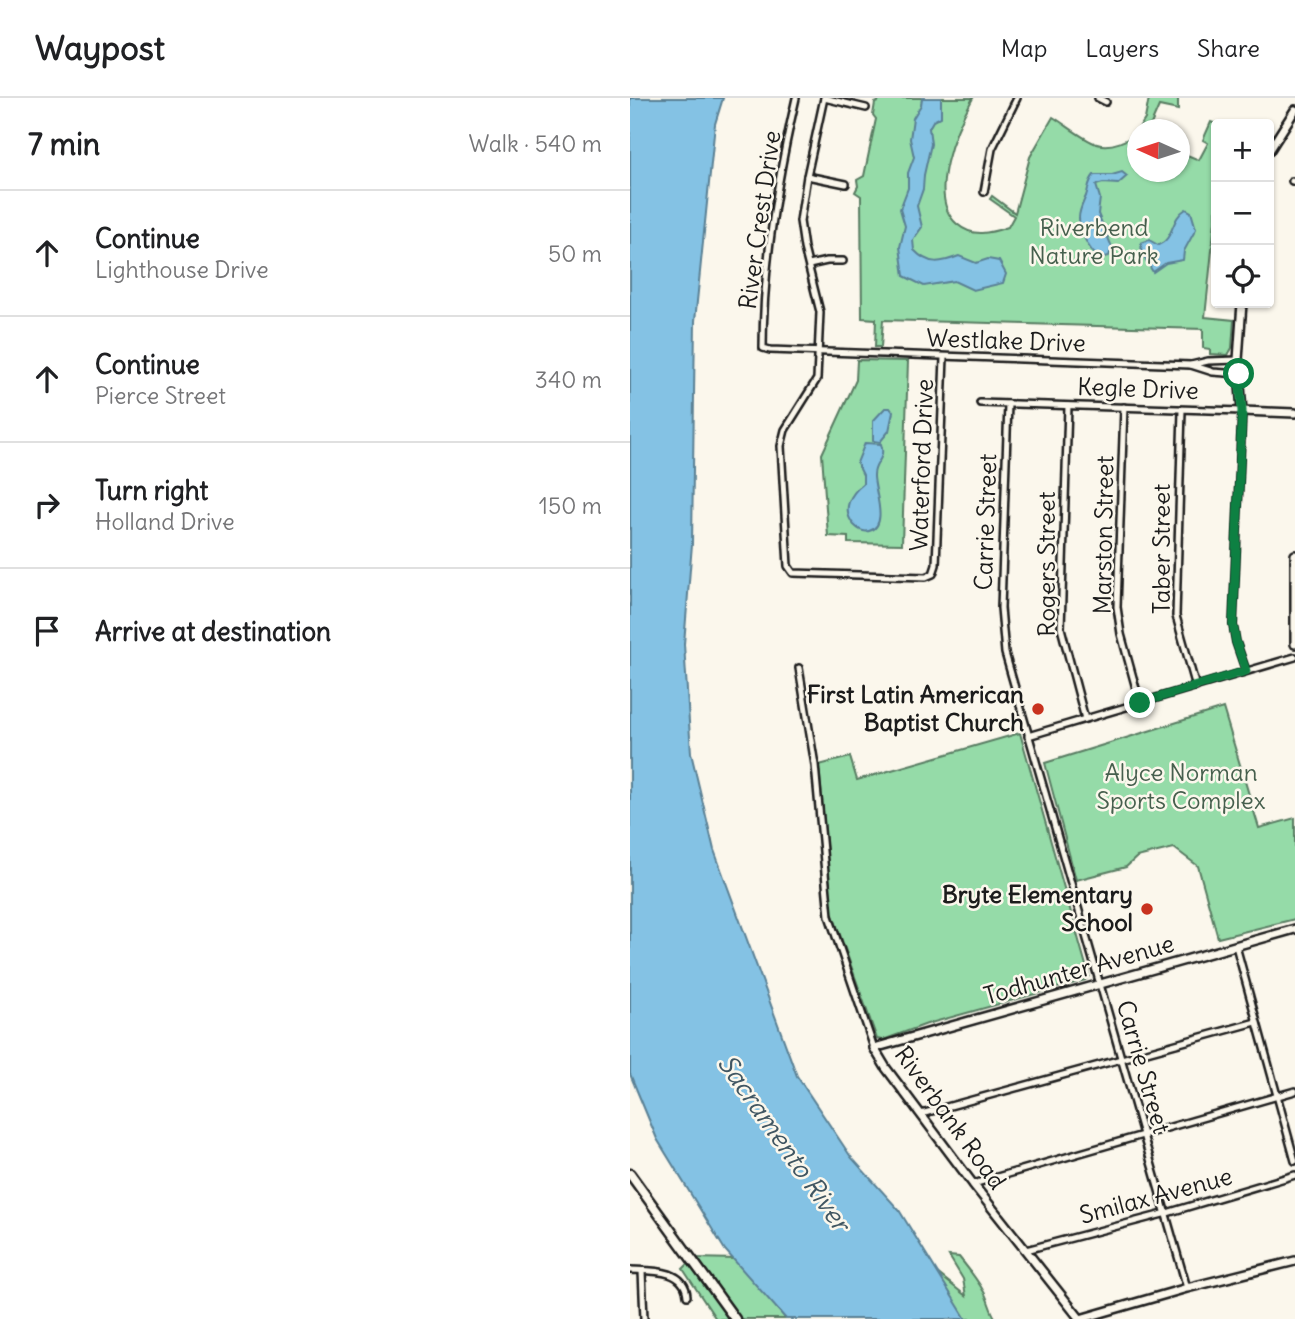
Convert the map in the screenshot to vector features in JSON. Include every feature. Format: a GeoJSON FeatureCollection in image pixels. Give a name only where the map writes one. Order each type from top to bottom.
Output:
{"type":"FeatureCollection","features":[{"type":"Feature","properties":{"kind":"main road"},"geometry":{"type":"LineString","coordinates":[[630,1174],[735,1319]]}},
{"type":"Feature","properties":{"kind":"street","name":"River Crest Drive"},"geometry":{"type":"LineString","coordinates":[[763,348],[774,213],[796,98]]}},
{"type":"Feature","properties":{"kind":"street"},"geometry":{"type":"LineString","coordinates":[[819,352],[820,312],[800,221],[807,176],[824,98],[866,108]]}},
{"type":"Feature","properties":{"kind":"street"},"geometry":{"type":"LineString","coordinates":[[984,192],[992,149],[1017,98]]}},
{"type":"Feature","properties":{"kind":"street"},"geometry":{"type":"LineString","coordinates":[[1098,98],[1106,102]]}},
{"type":"Feature","properties":{"kind":"street"},"geometry":{"type":"LineString","coordinates":[[1274,143],[1295,110]]}},
{"type":"Feature","properties":{"kind":"street"},"geometry":{"type":"LineString","coordinates":[[807,176],[846,184]]}},
{"type":"Feature","properties":{"kind":"street"},"geometry":{"type":"LineString","coordinates":[[809,265],[843,261]]}},
{"type":"Feature","properties":{"kind":"street"},"geometry":{"type":"LineString","coordinates":[[1241,308],[1238,360],[1242,411],[1233,625],[1246,671]]}},
{"type":"Feature","properties":{"kind":"street","name":"Westlake Drive"},"geometry":{"type":"LineString","coordinates":[[763,348],[1191,365],[1213,360],[1238,360]]}},
{"type":"Feature","properties":{"kind":"street","name":"Waterford Drive"},"geometry":{"type":"LineString","coordinates":[[819,352],[817,379],[785,430],[781,446],[788,566],[793,573],[926,577],[933,574],[936,565],[944,357]]}},
{"type":"Feature","properties":{"kind":"street"},"geometry":{"type":"LineString","coordinates":[[1213,360],[1213,372]]}},
{"type":"Feature","properties":{"kind":"street","name":"Westlake Drive"},"geometry":{"type":"LineString","coordinates":[[1191,365],[1213,372],[1239,374]]}},
{"type":"Feature","properties":{"kind":"street","name":"Kegle Drive"},"geometry":{"type":"LineString","coordinates":[[980,403],[1295,414]]}},
{"type":"Feature","properties":{"kind":"street","name":"Carrie Street"},"geometry":{"type":"LineString","coordinates":[[1008,404],[1001,619],[1009,668],[1187,1288]]}},
{"type":"Feature","properties":{"kind":"street","name":"Rogers Street"},"geometry":{"type":"LineString","coordinates":[[1068,406],[1061,628],[1085,719]]}},
{"type":"Feature","properties":{"kind":"street","name":"Marston Street"},"geometry":{"type":"LineString","coordinates":[[1124,407],[1117,607],[1121,634],[1140,703]]}},
{"type":"Feature","properties":{"kind":"street","name":"Taber Street"},"geometry":{"type":"LineString","coordinates":[[1182,410],[1176,616],[1196,687]]}},
{"type":"Feature","properties":{"kind":"street"},"geometry":{"type":"LineString","coordinates":[[1295,555],[1295,644]]}},
{"type":"Feature","properties":{"kind":"street"},"geometry":{"type":"LineString","coordinates":[[1028,736],[1295,657]]}},
{"type":"Feature","properties":{"kind":"street","name":"Riverbank Road"},"geometry":{"type":"LineString","coordinates":[[799,668],[815,765],[829,916],[874,1048],[973,1185],[1080,1319]]}},
{"type":"Feature","properties":{"kind":"street","name":"Todhunter Avenue"},"geometry":{"type":"LineString","coordinates":[[874,1048],[1295,929]]}},
{"type":"Feature","properties":{"kind":"street"},"geometry":{"type":"LineString","coordinates":[[1236,946],[1295,1161]]}},
{"type":"Feature","properties":{"kind":"street"},"geometry":{"type":"LineString","coordinates":[[921,1114],[1256,1022]]}},
{"type":"Feature","properties":{"kind":"street"},"geometry":{"type":"LineString","coordinates":[[973,1185],[1295,1091]]}},
{"type":"Feature","properties":{"kind":"street","name":"Smilax Avenue"},"geometry":{"type":"LineString","coordinates":[[1026,1250],[1167,1213],[1295,1175]]}},
{"type":"Feature","properties":{"kind":"street"},"geometry":{"type":"LineString","coordinates":[[1080,1319],[1295,1261]]}},
{"type":"Feature","properties":{"kind":"street"},"geometry":{"type":"LineString","coordinates":[[630,1270],[662,1271],[674,1276],[685,1287],[687,1296]]}},
{"type":"Feature","properties":{"kind":"street"},"geometry":{"type":"LineString","coordinates":[[642,1270],[644,1319]]}},
{"type":"Feature","properties":{"kind":"green space","name":"Riverbend Nature Park"},"geometry":{"type":"Polygon","coordinates":[[[879,98],[973,98],[952,144],[944,180],[944,197],[948,212],[957,224],[975,233],[1008,227],[1014,216],[990,199],[992,196],[1015,213],[1030,157],[1053,117],[1097,144],[1114,144],[1127,139],[1127,182],[1190,182],[1190,156],[1199,160],[1208,143],[1203,140],[1211,122],[1211,260],[1205,317],[1234,320],[1232,348],[1228,355],[1210,354],[1210,349],[1203,348],[1203,329],[883,320],[881,347],[875,347],[876,319],[862,318],[861,196],[855,192],[857,180],[864,176],[876,119],[873,115],[875,103],[879,98]]]}},
{"type":"Feature","properties":{"kind":"green space"},"geometry":{"type":"Polygon","coordinates":[[[1149,98],[1178,98],[1178,110],[1159,106],[1153,119],[1145,119],[1149,98]]]}},
{"type":"Feature","properties":{"kind":"green space"},"geometry":{"type":"Polygon","coordinates":[[[857,360],[908,361],[902,544],[848,543],[848,537],[828,536],[822,454],[856,380],[857,360]]]}},
{"type":"Feature","properties":{"kind":"green space","name":"Alyce Norman Sports Complex"},"geometry":{"type":"Polygon","coordinates":[[[1223,708],[1259,828],[1295,818],[1295,919],[1218,938],[1198,866],[1174,848],[1137,857],[1126,867],[1076,880],[1045,763],[1223,708]]]}},
{"type":"Feature","properties":{"kind":"green space"},"geometry":{"type":"Polygon","coordinates":[[[1020,733],[1089,976],[1085,980],[927,1024],[883,1040],[877,1039],[832,912],[819,765],[850,757],[857,780],[1020,733]]]}},
{"type":"Feature","properties":{"kind":"green space"},"geometry":{"type":"Polygon","coordinates":[[[949,1256],[959,1257],[972,1274],[984,1292],[996,1319],[965,1319],[936,1272],[966,1296],[963,1279],[949,1256]]]}},
{"type":"Feature","properties":{"kind":"green space"},"geometry":{"type":"Polygon","coordinates":[[[694,1258],[737,1259],[786,1319],[716,1319],[683,1269],[694,1258]]]}},
{"type":"Feature","properties":{"kind":"water","name":"Sacramento River"},"geometry":{"type":"Polygon","coordinates":[[[630,98],[723,98],[715,124],[695,321],[692,544],[684,644],[691,753],[714,850],[797,1076],[851,1157],[899,1210],[966,1319],[786,1319],[725,1250],[657,1139],[630,1074],[630,98]]]}},
{"type":"Feature","properties":{"kind":"water"},"geometry":{"type":"Polygon","coordinates":[[[922,98],[941,98],[941,117],[933,121],[929,128],[931,144],[923,189],[917,206],[922,227],[913,240],[914,250],[925,259],[935,262],[959,256],[976,263],[988,259],[999,261],[1006,274],[1003,283],[973,290],[954,281],[924,286],[904,276],[900,247],[905,226],[900,209],[908,188],[908,173],[914,157],[910,139],[913,118],[922,98]]]}},
{"type":"Feature","properties":{"kind":"water"},"geometry":{"type":"Polygon","coordinates":[[[1122,172],[1127,176],[1118,184],[1096,185],[1100,198],[1098,214],[1112,247],[1109,256],[1099,258],[1088,245],[1079,218],[1094,175],[1122,172]]]}},
{"type":"Feature","properties":{"kind":"water"},"geometry":{"type":"Polygon","coordinates":[[[1186,209],[1191,212],[1196,229],[1184,251],[1183,260],[1166,263],[1153,272],[1142,254],[1141,243],[1149,240],[1158,245],[1163,242],[1177,218],[1186,209]]]}},
{"type":"Feature","properties":{"kind":"water"},"geometry":{"type":"Polygon","coordinates":[[[885,408],[890,408],[893,412],[889,431],[880,442],[873,441],[873,421],[885,408]]]}},
{"type":"Feature","properties":{"kind":"water"},"geometry":{"type":"Polygon","coordinates":[[[865,443],[881,444],[882,449],[874,475],[880,515],[875,528],[867,531],[854,525],[848,514],[851,497],[863,484],[863,475],[857,463],[865,443]]]}},
{"type":"Feature","properties":{"kind":"place","name":"First Latin American Baptist Church"},"geometry":{"type":"Point","coordinates":[1038,709]}},
{"type":"Feature","properties":{"kind":"place","name":"Bryte Elementary School"},"geometry":{"type":"Point","coordinates":[1147,909]}},
{"type":"Feature","properties":{"kind":"route"},"geometry":{"type":"LineString","coordinates":[[1140,703],[1246,671],[1233,625],[1242,411],[1239,374]]}}]}
